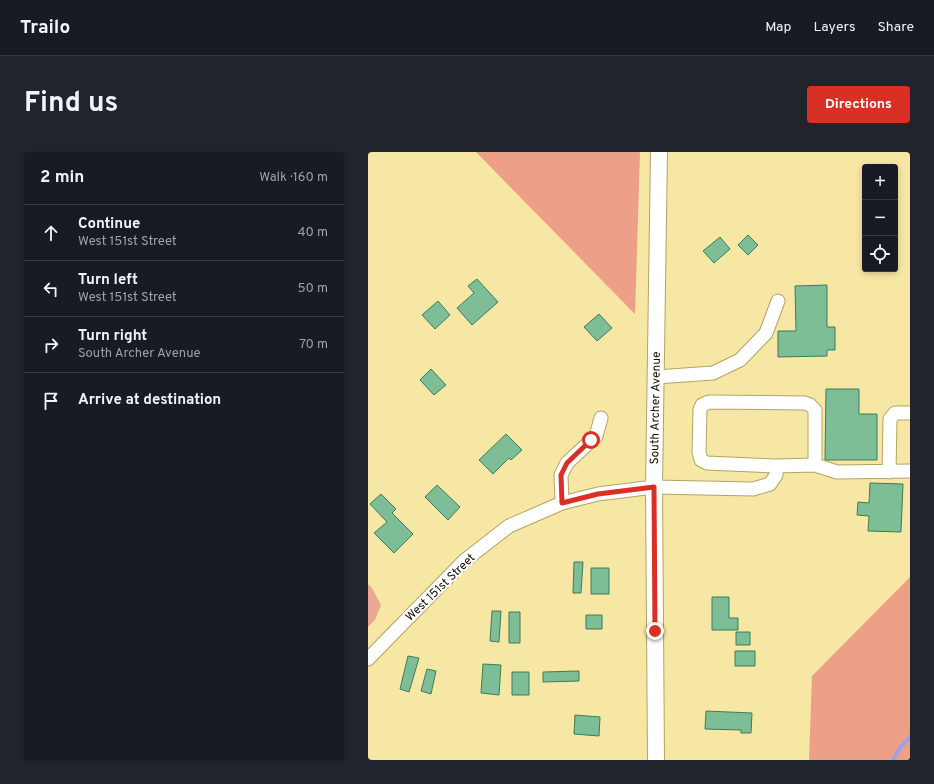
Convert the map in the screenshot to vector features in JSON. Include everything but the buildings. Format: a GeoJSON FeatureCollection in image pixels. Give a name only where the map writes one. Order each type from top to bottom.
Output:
{"type":"FeatureCollection","features":[{"type":"Feature","properties":{"kind":"main road","name":"South Archer Avenue"},"geometry":{"type":"LineString","coordinates":[[656,760],[654,487],[659,152]]}},
{"type":"Feature","properties":{"kind":"street"},"geometry":{"type":"LineString","coordinates":[[656,377],[713,373],[740,360],[766,333],[778,301]]}},
{"type":"Feature","properties":{"kind":"street"},"geometry":{"type":"LineString","coordinates":[[815,466],[815,410],[810,405],[805,403],[709,402],[702,405],[700,410],[699,433],[700,460],[707,464],[815,466],[837,472],[910,472]]}},
{"type":"Feature","properties":{"kind":"street"},"geometry":{"type":"LineString","coordinates":[[889,472],[890,419],[895,413],[910,413]]}},
{"type":"Feature","properties":{"kind":"street"},"geometry":{"type":"LineString","coordinates":[[562,503],[561,475],[567,463],[596,436],[601,418]]}},
{"type":"Feature","properties":{"kind":"street","name":"West 151st Street"},"geometry":{"type":"LineString","coordinates":[[368,659],[464,561],[509,526],[562,503],[598,494],[654,487],[753,489],[770,484],[776,475],[776,466]]}},
{"type":"Feature","properties":{"kind":"shaded area"},"geometry":{"type":"Polygon","coordinates":[[[476,152],[640,152],[635,314],[629,308],[476,152]]]}},
{"type":"Feature","properties":{"kind":"shaded area"},"geometry":{"type":"Polygon","coordinates":[[[910,577],[910,760],[809,760],[812,676],[910,577]]]}},
{"type":"Feature","properties":{"kind":"shaded area"},"geometry":{"type":"Polygon","coordinates":[[[368,584],[372,588],[381,605],[375,620],[368,627],[368,584]]]}},
{"type":"Feature","properties":{"kind":"waterway"},"geometry":{"type":"LineString","coordinates":[[893,760],[900,748],[910,737]]}},
{"type":"Feature","properties":{"kind":"route"},"geometry":{"type":"LineString","coordinates":[[591,440],[567,463],[561,475],[562,503],[598,494],[654,487],[655,631]]}}]}
